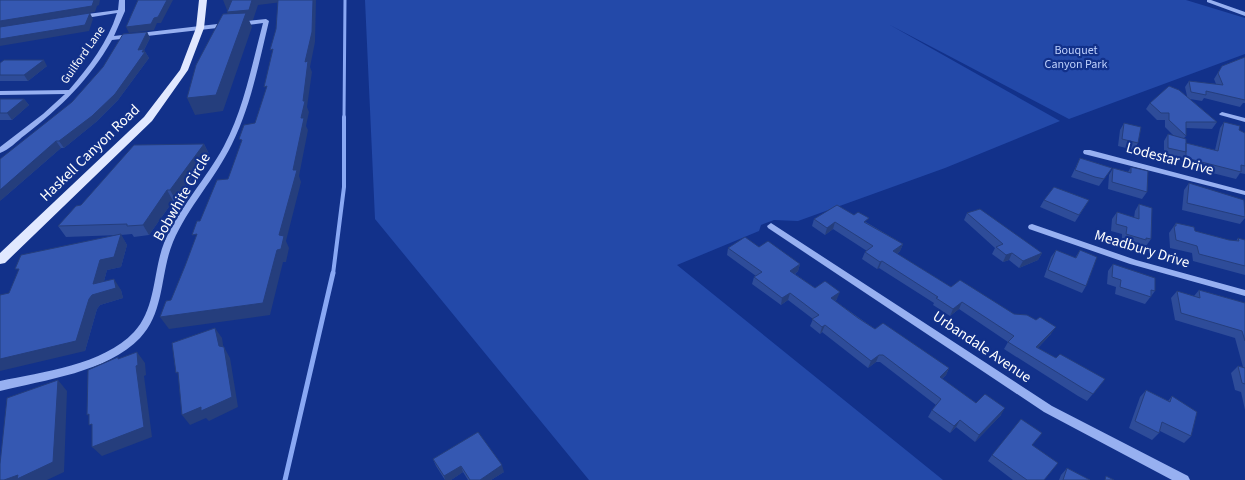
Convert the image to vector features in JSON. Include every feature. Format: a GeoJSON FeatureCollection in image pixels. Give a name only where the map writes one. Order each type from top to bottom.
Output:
{"type":"FeatureCollection","features":[{"type":"Feature","properties":{"kind":"main road","name":"Haskell Canyon Road"},"geometry":{"type":"LineString","coordinates":[[0,260],[148,119],[184,70],[200,28],[203,0]]}},
{"type":"Feature","properties":{"kind":"street","name":"Guilford Lane"},"geometry":{"type":"LineString","coordinates":[[0,151],[71,92],[110,38],[122,11],[122,0]]}},
{"type":"Feature","properties":{"kind":"street"},"geometry":{"type":"LineString","coordinates":[[1209,1],[1245,14]]}},
{"type":"Feature","properties":{"kind":"street"},"geometry":{"type":"LineString","coordinates":[[74,18],[122,11]]}},
{"type":"Feature","properties":{"kind":"street","name":"Bobwhite Circle"},"geometry":{"type":"LineString","coordinates":[[0,386],[90,363],[117,351],[138,334],[150,312],[169,243],[227,146],[241,117],[266,22],[200,28]]}},
{"type":"Feature","properties":{"kind":"street"},"geometry":{"type":"LineString","coordinates":[[110,38],[200,28]]}},
{"type":"Feature","properties":{"kind":"street"},"geometry":{"type":"LineString","coordinates":[[0,93],[71,92]]}},
{"type":"Feature","properties":{"kind":"street"},"geometry":{"type":"LineString","coordinates":[[1222,114],[1245,120]]}},
{"type":"Feature","properties":{"kind":"street","name":"Lodestar Drive"},"geometry":{"type":"LineString","coordinates":[[1087,152],[1245,193]]}},
{"type":"Feature","properties":{"kind":"street","name":"Urbandale Avenue"},"geometry":{"type":"LineString","coordinates":[[772,226],[1048,409],[1184,480]]}},
{"type":"Feature","properties":{"kind":"street","name":"Meadbury Drive"},"geometry":{"type":"LineString","coordinates":[[1032,227],[1133,262],[1245,294]]}},
{"type":"Feature","properties":{"kind":"green space","name":"Bouquet Canyon Park"},"geometry":{"type":"Polygon","coordinates":[[[365,0],[1186,0],[1245,18],[1245,54],[1069,119],[890,25],[1060,121],[945,168],[798,221],[774,220],[761,225],[759,231],[677,265],[943,480],[589,480],[375,219],[365,0]]]}},
{"type":"Feature","properties":{"kind":"building"},"geometry":{"type":"Polygon","coordinates":[[[0,0],[94,0],[92,6],[0,21],[0,0]]]}},
{"type":"Feature","properties":{"kind":"building"},"geometry":{"type":"Polygon","coordinates":[[[138,0],[167,0],[158,17],[154,18],[151,24],[126,27],[138,0]]]}},
{"type":"Feature","properties":{"kind":"building"},"geometry":{"type":"Polygon","coordinates":[[[232,0],[252,0],[249,10],[227,12],[232,0]]]}},
{"type":"Feature","properties":{"kind":"building"},"geometry":{"type":"Polygon","coordinates":[[[278,0],[313,0],[312,32],[305,62],[308,61],[303,101],[305,101],[301,118],[304,118],[293,170],[297,170],[279,235],[284,236],[281,249],[277,250],[263,303],[160,317],[166,301],[171,300],[197,234],[192,235],[197,221],[200,221],[217,180],[228,179],[242,140],[239,139],[244,125],[255,123],[267,86],[264,87],[273,49],[270,50],[276,29],[278,0]]]}},
{"type":"Feature","properties":{"kind":"building"},"geometry":{"type":"Polygon","coordinates":[[[90,13],[85,25],[0,39],[0,27],[90,13]]]}},
{"type":"Feature","properties":{"kind":"building"},"geometry":{"type":"Polygon","coordinates":[[[246,13],[216,95],[187,98],[196,65],[223,14],[246,13]]]}},
{"type":"Feature","properties":{"kind":"building"},"geometry":{"type":"Polygon","coordinates":[[[147,32],[138,50],[144,49],[142,52],[145,52],[115,94],[92,116],[59,141],[56,141],[0,190],[0,159],[72,102],[103,67],[123,34],[147,32]]]}},
{"type":"Feature","properties":{"kind":"building"},"geometry":{"type":"Polygon","coordinates":[[[1245,57],[1245,100],[1206,91],[1206,95],[1191,92],[1189,81],[1223,85],[1218,73],[1222,66],[1245,57]]]}},
{"type":"Feature","properties":{"kind":"building"},"geometry":{"type":"Polygon","coordinates":[[[4,60],[44,60],[24,75],[0,75],[0,63],[4,60]]]}},
{"type":"Feature","properties":{"kind":"building"},"geometry":{"type":"Polygon","coordinates":[[[1169,86],[1179,90],[1217,122],[1186,122],[1186,136],[1169,120],[1169,113],[1161,113],[1150,103],[1169,86]]]}},
{"type":"Feature","properties":{"kind":"building"},"geometry":{"type":"Polygon","coordinates":[[[0,99],[24,99],[7,113],[0,113],[0,99]]]}},
{"type":"Feature","properties":{"kind":"building"},"geometry":{"type":"Polygon","coordinates":[[[1224,122],[1240,126],[1239,130],[1245,133],[1245,166],[1241,165],[1241,172],[1186,158],[1186,143],[1218,151],[1224,122]]]}},
{"type":"Feature","properties":{"kind":"building"},"geometry":{"type":"Polygon","coordinates":[[[1124,123],[1141,127],[1138,143],[1122,139],[1124,123]]]}},
{"type":"Feature","properties":{"kind":"building"},"geometry":{"type":"Polygon","coordinates":[[[1168,134],[1186,139],[1186,152],[1168,148],[1168,134]]]}},
{"type":"Feature","properties":{"kind":"building"},"geometry":{"type":"Polygon","coordinates":[[[204,144],[170,190],[167,190],[143,225],[58,226],[76,206],[81,205],[134,145],[204,144]]]}},
{"type":"Feature","properties":{"kind":"building"},"geometry":{"type":"Polygon","coordinates":[[[1080,158],[1112,168],[1104,179],[1095,177],[1075,170],[1080,158]]]}},
{"type":"Feature","properties":{"kind":"building"},"geometry":{"type":"Polygon","coordinates":[[[1131,167],[1148,171],[1147,192],[1112,182],[1113,168],[1131,173],[1131,167]]]}},
{"type":"Feature","properties":{"kind":"building"},"geometry":{"type":"Polygon","coordinates":[[[1189,183],[1244,200],[1245,217],[1187,203],[1189,183]]]}},
{"type":"Feature","properties":{"kind":"building"},"geometry":{"type":"Polygon","coordinates":[[[1054,187],[1089,200],[1079,215],[1044,200],[1054,187]]]}},
{"type":"Feature","properties":{"kind":"building"},"geometry":{"type":"Polygon","coordinates":[[[1139,204],[1152,208],[1151,239],[1146,238],[1146,240],[1126,234],[1127,227],[1116,224],[1117,212],[1139,219],[1139,204]]]}},
{"type":"Feature","properties":{"kind":"building"},"geometry":{"type":"Polygon","coordinates":[[[837,205],[854,215],[858,212],[869,218],[864,222],[903,244],[893,251],[951,287],[960,280],[1014,314],[1027,315],[1036,320],[1040,317],[1056,327],[1036,347],[1056,358],[1060,354],[1105,379],[1093,394],[1008,342],[1014,336],[962,302],[953,309],[936,298],[938,297],[865,252],[873,246],[835,222],[827,228],[814,219],[837,205]]]}},
{"type":"Feature","properties":{"kind":"building"},"geometry":{"type":"Polygon","coordinates":[[[980,209],[1042,253],[1023,261],[1012,253],[1006,255],[996,247],[1003,244],[967,213],[980,209]]]}},
{"type":"Feature","properties":{"kind":"building"},"geometry":{"type":"Polygon","coordinates":[[[1176,223],[1194,227],[1195,231],[1229,240],[1239,241],[1238,238],[1245,240],[1245,266],[1199,254],[1197,246],[1176,240],[1174,226],[1176,226],[1176,223]]]}},
{"type":"Feature","properties":{"kind":"building"},"geometry":{"type":"Polygon","coordinates":[[[121,234],[114,257],[100,260],[93,284],[114,279],[116,288],[92,295],[89,299],[76,341],[0,359],[0,295],[9,293],[19,269],[15,269],[21,255],[121,234]]]}},
{"type":"Feature","properties":{"kind":"building"},"geometry":{"type":"Polygon","coordinates":[[[745,237],[759,247],[768,241],[800,264],[790,271],[815,288],[825,281],[840,292],[831,298],[858,318],[875,329],[883,323],[949,368],[940,377],[976,403],[985,394],[1005,408],[979,435],[960,420],[954,426],[932,410],[941,399],[883,355],[879,355],[871,361],[825,325],[822,327],[812,319],[819,315],[790,293],[782,298],[754,277],[762,272],[728,248],[745,237]]]}},
{"type":"Feature","properties":{"kind":"building"},"geometry":{"type":"Polygon","coordinates":[[[1056,250],[1076,258],[1080,250],[1097,257],[1086,286],[1048,270],[1056,250]]]}},
{"type":"Feature","properties":{"kind":"building"},"geometry":{"type":"Polygon","coordinates":[[[1113,264],[1155,278],[1155,291],[1151,290],[1151,297],[1120,287],[1121,280],[1112,277],[1113,264]]]}},
{"type":"Feature","properties":{"kind":"building"},"geometry":{"type":"Polygon","coordinates":[[[1199,290],[1245,303],[1245,341],[1242,331],[1181,313],[1177,291],[1200,298],[1199,290]]]}},
{"type":"Feature","properties":{"kind":"building"},"geometry":{"type":"Polygon","coordinates":[[[215,328],[219,346],[224,347],[232,397],[201,411],[201,407],[182,415],[178,372],[176,373],[172,343],[215,328]]]}},
{"type":"Feature","properties":{"kind":"building"},"geometry":{"type":"Polygon","coordinates":[[[137,352],[138,365],[136,366],[144,427],[92,447],[92,424],[89,425],[89,414],[87,415],[88,370],[118,357],[118,359],[137,352]]]}},
{"type":"Feature","properties":{"kind":"building"},"geometry":{"type":"Polygon","coordinates":[[[1238,366],[1245,368],[1245,384],[1242,383],[1238,366]]]}},
{"type":"Feature","properties":{"kind":"building"},"geometry":{"type":"Polygon","coordinates":[[[58,380],[53,462],[17,479],[18,475],[0,480],[7,398],[58,380]]]}},
{"type":"Feature","properties":{"kind":"building"},"geometry":{"type":"Polygon","coordinates":[[[1146,390],[1170,402],[1172,396],[1197,412],[1191,436],[1162,422],[1159,433],[1135,421],[1146,390]]]}},
{"type":"Feature","properties":{"kind":"building"},"geometry":{"type":"Polygon","coordinates":[[[1021,419],[1042,433],[1032,445],[1058,463],[1044,480],[1027,480],[992,455],[1021,419]]]}},
{"type":"Feature","properties":{"kind":"building"},"geometry":{"type":"Polygon","coordinates":[[[478,432],[502,465],[480,480],[470,480],[461,466],[444,476],[433,459],[478,432]]]}},
{"type":"Feature","properties":{"kind":"building"},"geometry":{"type":"Polygon","coordinates":[[[1067,468],[1090,480],[1063,480],[1067,468]]]}},
{"type":"Feature","properties":{"kind":"building"},"geometry":{"type":"Polygon","coordinates":[[[1106,476],[1114,480],[1105,480],[1106,476]]]}},
{"type":"Feature","properties":{"kind":"waterway"},"geometry":{"type":"LineString","coordinates":[[344,119],[345,0]]}},
{"type":"Feature","properties":{"kind":"waterway"},"geometry":{"type":"LineString","coordinates":[[333,274],[344,187],[344,119]]}},
{"type":"Feature","properties":{"kind":"waterway"},"geometry":{"type":"LineString","coordinates":[[285,480],[333,273]]}}]}
